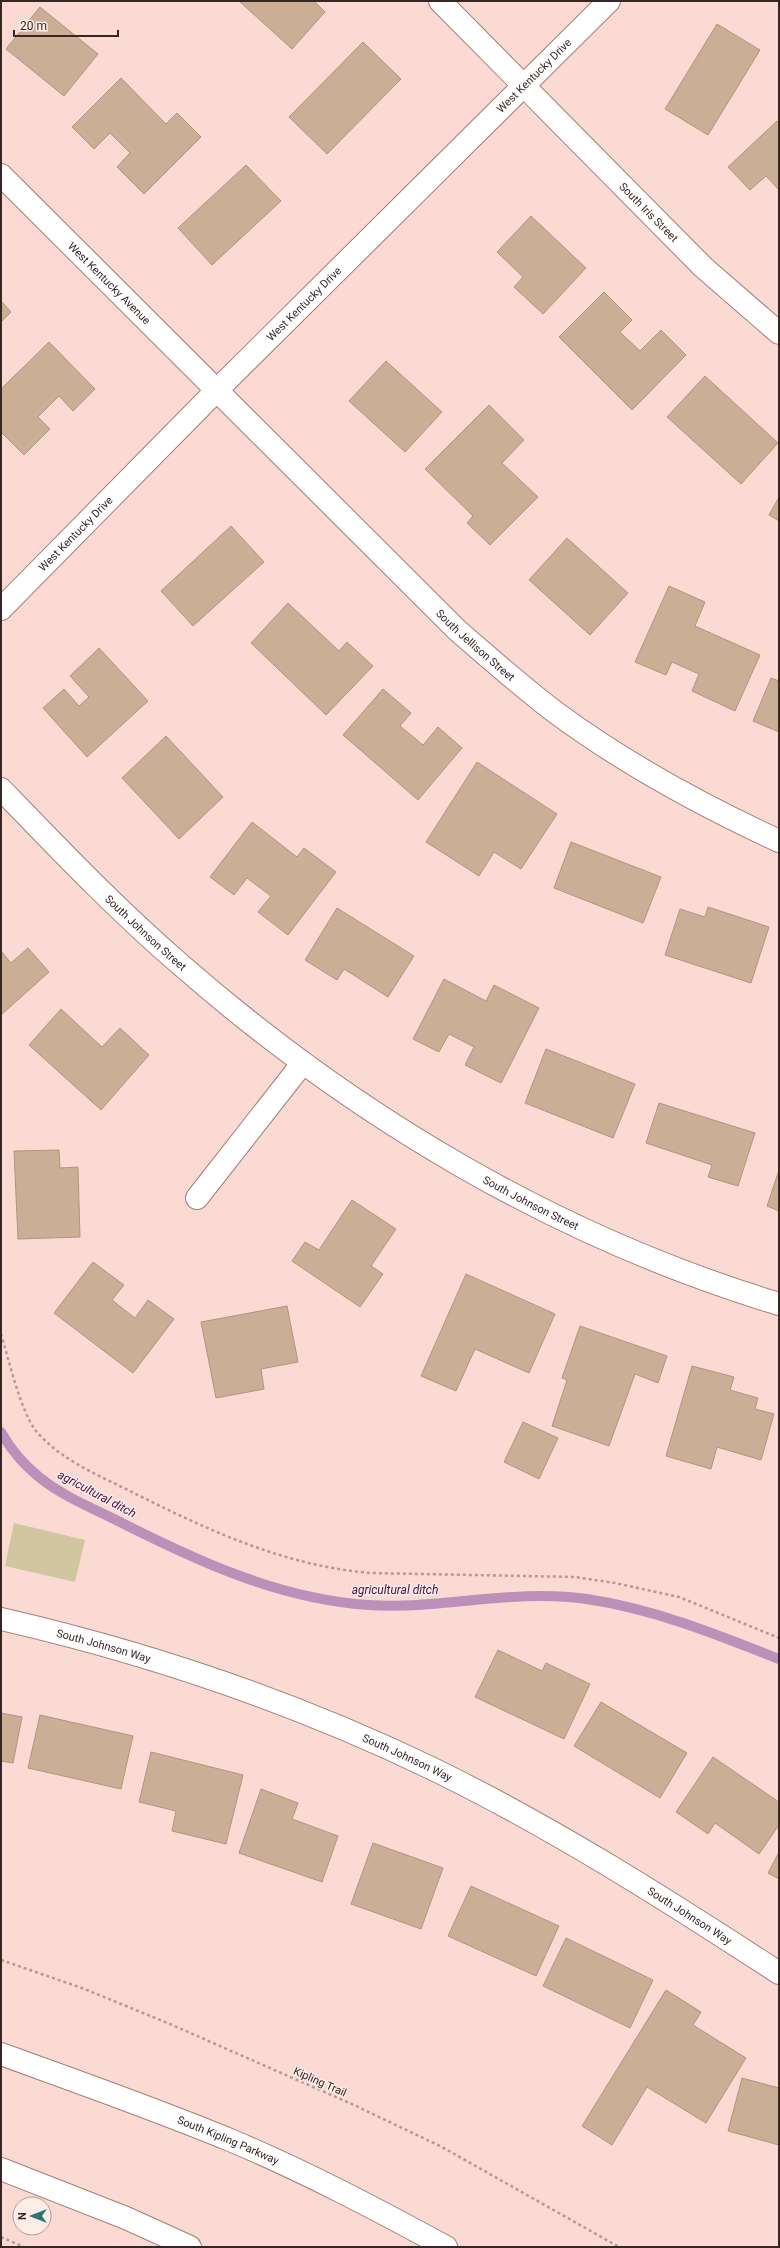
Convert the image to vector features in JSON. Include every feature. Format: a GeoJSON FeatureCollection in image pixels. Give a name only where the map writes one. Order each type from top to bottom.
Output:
{"type":"FeatureCollection","features":[{"type":"Feature","properties":{"kind":"street","name":"South Iris Street"},"geometry":{"type":"LineString","coordinates":[[440,1],[703,267],[779,333]]}},
{"type":"Feature","properties":{"kind":"street","name":"West Kentucky Drive"},"geometry":{"type":"LineString","coordinates":[[1,609],[216,392],[609,1]]}},
{"type":"Feature","properties":{"kind":"street","name":"West Kentucky Avenue"},"geometry":{"type":"LineString","coordinates":[[1,175],[216,392]]}},
{"type":"Feature","properties":{"kind":"street","name":"South Jellison Street"},"geometry":{"type":"LineString","coordinates":[[216,392],[457,630],[555,712],[600,742],[696,801],[779,841]]}},
{"type":"Feature","properties":{"kind":"street","name":"South Johnson Street"},"geometry":{"type":"LineString","coordinates":[[1,789],[101,892],[145,933],[187,971],[302,1064],[429,1148],[520,1198],[643,1256],[710,1282],[779,1304]]}},
{"type":"Feature","properties":{"kind":"street"},"geometry":{"type":"LineString","coordinates":[[197,1198],[302,1064]]}},
{"type":"Feature","properties":{"kind":"street","name":"South Johnson Way"},"geometry":{"type":"LineString","coordinates":[[1,1619],[167,1664],[240,1689],[358,1735],[433,1769],[578,1846],[649,1888],[779,1973]]}},
{"type":"Feature","properties":{"kind":"street","name":"South Kipling Parkway"},"geometry":{"type":"LineString","coordinates":[[1,2054],[170,2116],[232,2141],[312,2178],[446,2247]]}},
{"type":"Feature","properties":{"kind":"street"},"geometry":{"type":"LineString","coordinates":[[1,2170],[126,2218],[190,2247]]}},
{"type":"Feature","properties":{"kind":"path"},"geometry":{"type":"LineString","coordinates":[[1,1334],[26,1414],[35,1429],[59,1453],[139,1496],[206,1528],[259,1549],[302,1563],[340,1571],[371,1573],[575,1577],[615,1583],[679,1597],[779,1638]]}},
{"type":"Feature","properties":{"kind":"path","name":"Kipling Trail"},"geometry":{"type":"LineString","coordinates":[[1,1960],[82,1988],[170,2024],[354,2105],[442,2147],[618,2247]]}},
{"type":"Feature","properties":{"kind":"path"},"geometry":{"type":"LineString","coordinates":[[1,2237],[24,2247]]}},
{"type":"Feature","properties":{"kind":"shaded area"},"geometry":{"type":"Polygon","coordinates":[[[14,1523],[85,1540],[75,1582],[5,1566],[14,1523]]]}},
{"type":"Feature","properties":{"kind":"building"},"geometry":{"type":"Polygon","coordinates":[[[239,1],[314,1],[325,12],[292,49],[239,1]]]}},
{"type":"Feature","properties":{"kind":"building"},"geometry":{"type":"Polygon","coordinates":[[[40,7],[98,54],[64,96],[6,49],[40,7]]]}},
{"type":"Feature","properties":{"kind":"building"},"geometry":{"type":"Polygon","coordinates":[[[717,24],[760,50],[708,135],[665,109],[717,24]]]}},
{"type":"Feature","properties":{"kind":"building"},"geometry":{"type":"Polygon","coordinates":[[[363,42],[401,79],[327,154],[289,117],[363,42]]]}},
{"type":"Feature","properties":{"kind":"building"},"geometry":{"type":"Polygon","coordinates":[[[121,78],[166,124],[177,113],[201,137],[144,194],[117,167],[130,153],[110,133],[94,149],[72,127],[121,78]]]}},
{"type":"Feature","properties":{"kind":"building"},"geometry":{"type":"Polygon","coordinates":[[[777,121],[779,123],[779,190],[766,176],[750,190],[728,167],[777,121]]]}},
{"type":"Feature","properties":{"kind":"building"},"geometry":{"type":"Polygon","coordinates":[[[246,165],[281,201],[212,265],[178,228],[246,165]]]}},
{"type":"Feature","properties":{"kind":"building"},"geometry":{"type":"Polygon","coordinates":[[[531,216],[586,268],[543,314],[514,287],[523,277],[497,252],[531,216]]]}},
{"type":"Feature","properties":{"kind":"building"},"geometry":{"type":"Polygon","coordinates":[[[604,292],[632,320],[620,332],[640,351],[661,330],[686,355],[632,410],[559,337],[604,292]]]}},
{"type":"Feature","properties":{"kind":"building"},"geometry":{"type":"Polygon","coordinates":[[[1,301],[11,312],[1,322],[1,301]]]}},
{"type":"Feature","properties":{"kind":"building"},"geometry":{"type":"Polygon","coordinates":[[[49,342],[95,389],[73,411],[59,396],[38,417],[50,429],[24,455],[1,432],[1,389],[49,342]]]}},
{"type":"Feature","properties":{"kind":"building"},"geometry":{"type":"Polygon","coordinates":[[[386,361],[442,412],[405,452],[349,401],[386,361]]]}},
{"type":"Feature","properties":{"kind":"building"},"geometry":{"type":"Polygon","coordinates":[[[705,376],[778,443],[741,484],[667,417],[705,376]]]}},
{"type":"Feature","properties":{"kind":"building"},"geometry":{"type":"Polygon","coordinates":[[[489,405],[524,440],[502,463],[538,497],[490,545],[467,523],[473,516],[425,469],[489,405]]]}},
{"type":"Feature","properties":{"kind":"building"},"geometry":{"type":"Polygon","coordinates":[[[779,497],[779,521],[769,515],[779,497]]]}},
{"type":"Feature","properties":{"kind":"building"},"geometry":{"type":"Polygon","coordinates":[[[231,526],[264,562],[193,626],[161,591],[231,526]]]}},
{"type":"Feature","properties":{"kind":"building"},"geometry":{"type":"Polygon","coordinates":[[[567,538],[628,593],[590,635],[529,580],[567,538]]]}},
{"type":"Feature","properties":{"kind":"building"},"geometry":{"type":"Polygon","coordinates":[[[669,586],[705,602],[695,626],[760,655],[735,711],[692,691],[699,674],[672,662],[666,675],[635,662],[669,586]]]}},
{"type":"Feature","properties":{"kind":"building"},"geometry":{"type":"Polygon","coordinates":[[[288,603],[339,651],[347,642],[373,666],[326,715],[251,643],[288,603]]]}},
{"type":"Feature","properties":{"kind":"building"},"geometry":{"type":"Polygon","coordinates":[[[99,648],[148,701],[87,757],[43,708],[64,689],[79,706],[89,697],[70,676],[99,648]]]}},
{"type":"Feature","properties":{"kind":"building"},"geometry":{"type":"Polygon","coordinates":[[[771,678],[779,681],[779,732],[753,721],[771,678]]]}},
{"type":"Feature","properties":{"kind":"building"},"geometry":{"type":"Polygon","coordinates":[[[383,689],[411,713],[400,726],[423,745],[438,727],[462,748],[418,800],[343,735],[383,689]]]}},
{"type":"Feature","properties":{"kind":"building"},"geometry":{"type":"Polygon","coordinates":[[[166,736],[223,797],[179,839],[122,778],[166,736]]]}},
{"type":"Feature","properties":{"kind":"building"},"geometry":{"type":"Polygon","coordinates":[[[477,762],[557,814],[521,869],[494,852],[479,876],[426,842],[477,762]]]}},
{"type":"Feature","properties":{"kind":"building"},"geometry":{"type":"Polygon","coordinates":[[[252,822],[297,857],[304,848],[336,872],[288,935],[258,912],[271,896],[247,878],[234,895],[210,877],[252,822]]]}},
{"type":"Feature","properties":{"kind":"building"},"geometry":{"type":"Polygon","coordinates":[[[571,842],[661,877],[643,923],[554,888],[571,842]]]}},
{"type":"Feature","properties":{"kind":"building"},"geometry":{"type":"Polygon","coordinates":[[[708,907],[769,927],[751,983],[665,955],[680,909],[705,917],[708,907]]]}},
{"type":"Feature","properties":{"kind":"building"},"geometry":{"type":"Polygon","coordinates":[[[337,908],[414,956],[388,997],[344,969],[337,980],[305,960],[337,908]]]}},
{"type":"Feature","properties":{"kind":"building"},"geometry":{"type":"Polygon","coordinates":[[[28,948],[49,972],[1,1015],[1,951],[11,963],[28,948]]]}},
{"type":"Feature","properties":{"kind":"building"},"geometry":{"type":"Polygon","coordinates":[[[444,979],[486,1001],[494,985],[539,1008],[501,1083],[465,1065],[474,1047],[449,1034],[439,1052],[413,1039],[444,979]]]}},
{"type":"Feature","properties":{"kind":"building"},"geometry":{"type":"Polygon","coordinates":[[[61,1009],[102,1047],[120,1028],[149,1055],[101,1110],[29,1045],[61,1009]]]}},
{"type":"Feature","properties":{"kind":"building"},"geometry":{"type":"Polygon","coordinates":[[[546,1049],[635,1084],[613,1138],[525,1103],[546,1049]]]}},
{"type":"Feature","properties":{"kind":"building"},"geometry":{"type":"Polygon","coordinates":[[[659,1103],[755,1133],[738,1186],[708,1177],[712,1165],[646,1143],[659,1103]]]}},
{"type":"Feature","properties":{"kind":"building"},"geometry":{"type":"Polygon","coordinates":[[[59,1150],[60,1168],[78,1167],[80,1237],[18,1239],[14,1151],[59,1150]]]}},
{"type":"Feature","properties":{"kind":"building"},"geometry":{"type":"Polygon","coordinates":[[[779,1170],[779,1211],[767,1206],[779,1170]]]}},
{"type":"Feature","properties":{"kind":"building"},"geometry":{"type":"Polygon","coordinates":[[[352,1200],[396,1229],[371,1266],[383,1274],[360,1307],[292,1261],[305,1242],[319,1250],[352,1200]]]}},
{"type":"Feature","properties":{"kind":"building"},"geometry":{"type":"Polygon","coordinates":[[[93,1262],[124,1285],[112,1300],[135,1318],[148,1300],[174,1319],[133,1373],[54,1313],[93,1262]]]}},
{"type":"Feature","properties":{"kind":"building"},"geometry":{"type":"Polygon","coordinates":[[[466,1274],[555,1314],[529,1373],[475,1349],[456,1391],[421,1376],[466,1274]]]}},
{"type":"Feature","properties":{"kind":"building"},"geometry":{"type":"Polygon","coordinates":[[[287,1306],[298,1362],[261,1369],[264,1389],[216,1398],[201,1322],[287,1306]]]}},
{"type":"Feature","properties":{"kind":"building"},"geometry":{"type":"Polygon","coordinates":[[[580,1326],[667,1356],[658,1383],[635,1374],[609,1446],[552,1426],[567,1380],[562,1378],[580,1326]]]}},
{"type":"Feature","properties":{"kind":"building"},"geometry":{"type":"Polygon","coordinates":[[[692,1366],[734,1377],[730,1390],[758,1398],[755,1409],[774,1414],[761,1460],[717,1447],[711,1469],[666,1456],[692,1366]]]}},
{"type":"Feature","properties":{"kind":"building"},"geometry":{"type":"Polygon","coordinates":[[[523,1422],[558,1438],[539,1479],[504,1462],[523,1422]]]}},
{"type":"Feature","properties":{"kind":"building"},"geometry":{"type":"Polygon","coordinates":[[[498,1650],[542,1671],[546,1663],[590,1684],[564,1739],[475,1697],[498,1650]]]}},
{"type":"Feature","properties":{"kind":"building"},"geometry":{"type":"Polygon","coordinates":[[[601,1702],[687,1753],[660,1798],[574,1746],[601,1702]]]}},
{"type":"Feature","properties":{"kind":"building"},"geometry":{"type":"Polygon","coordinates":[[[1,1713],[22,1717],[13,1763],[1,1761],[1,1713]]]}},
{"type":"Feature","properties":{"kind":"building"},"geometry":{"type":"Polygon","coordinates":[[[40,1715],[133,1736],[121,1789],[28,1768],[40,1715]]]}},
{"type":"Feature","properties":{"kind":"building"},"geometry":{"type":"Polygon","coordinates":[[[151,1752],[243,1775],[226,1844],[172,1831],[176,1811],[139,1802],[151,1752]]]}},
{"type":"Feature","properties":{"kind":"building"},"geometry":{"type":"Polygon","coordinates":[[[713,1757],[779,1802],[779,1825],[759,1854],[715,1823],[708,1834],[676,1812],[713,1757]]]}},
{"type":"Feature","properties":{"kind":"building"},"geometry":{"type":"Polygon","coordinates":[[[261,1789],[298,1803],[292,1819],[338,1836],[322,1882],[239,1853],[261,1789]]]}},
{"type":"Feature","properties":{"kind":"building"},"geometry":{"type":"Polygon","coordinates":[[[373,1843],[443,1868],[421,1929],[351,1904],[373,1843]]]}},
{"type":"Feature","properties":{"kind":"building"},"geometry":{"type":"Polygon","coordinates":[[[779,1852],[779,1879],[768,1873],[779,1852]]]}},
{"type":"Feature","properties":{"kind":"building"},"geometry":{"type":"Polygon","coordinates":[[[471,1886],[559,1926],[536,1976],[448,1936],[471,1886]]]}},
{"type":"Feature","properties":{"kind":"building"},"geometry":{"type":"Polygon","coordinates":[[[566,1938],[653,1980],[630,2028],[543,1986],[566,1938]]]}},
{"type":"Feature","properties":{"kind":"building"},"geometry":{"type":"Polygon","coordinates":[[[666,1990],[701,2012],[693,2025],[746,2058],[706,2123],[647,2087],[612,2145],[582,2126],[666,1990]]]}},
{"type":"Feature","properties":{"kind":"building"},"geometry":{"type":"Polygon","coordinates":[[[742,2078],[779,2088],[779,2145],[728,2131],[742,2078]]]}},
{"type":"Feature","properties":{"kind":"waterway","name":"agricultural ditch"},"geometry":{"type":"LineString","coordinates":[[1,1432],[13,1451],[28,1467],[39,1477],[66,1495],[207,1563],[270,1586],[302,1595],[369,1605],[423,1605],[505,1597],[532,1596],[560,1596],[587,1599],[612,1603],[684,1623],[779,1659]]}}]}
